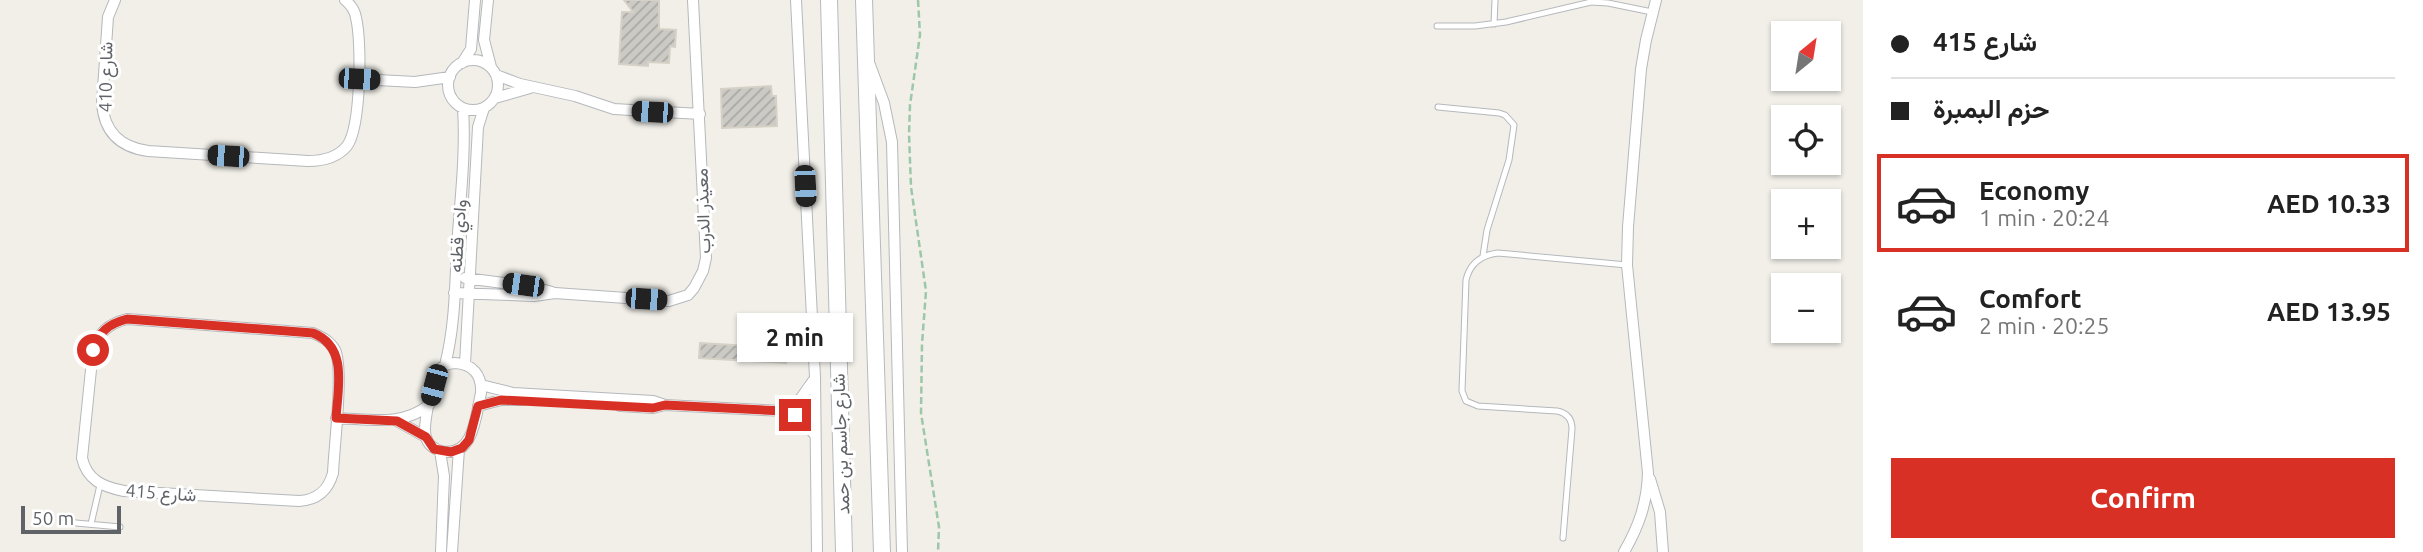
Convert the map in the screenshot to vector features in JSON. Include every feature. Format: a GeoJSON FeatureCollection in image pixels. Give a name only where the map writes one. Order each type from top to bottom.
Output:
{"type":"FeatureCollection","features":[{"type":"Feature","properties":{"kind":"main road","name":"شارع جاسم بن حمد"},"geometry":{"type":"LineString","coordinates":[[829,0],[844,552]]}},
{"type":"Feature","properties":{"kind":"main road"},"geometry":{"type":"LineString","coordinates":[[864,0],[882,552]]}},
{"type":"Feature","properties":{"kind":"street","name":"شارع 410"},"geometry":{"type":"LineString","coordinates":[[115,0],[108,17],[102,115],[114,137],[135,149],[308,161],[330,158],[348,145],[353,135],[359,79],[357,21],[354,10],[345,0]]}},
{"type":"Feature","properties":{"kind":"street"},"geometry":{"type":"LineString","coordinates":[[475,0],[471,49],[450,77],[450,93],[455,102],[470,110],[484,108],[495,98],[532,87]]}},
{"type":"Feature","properties":{"kind":"street"},"geometry":{"type":"LineString","coordinates":[[488,0],[484,40],[499,87],[495,98]]}},
{"type":"Feature","properties":{"kind":"street","name":"معيذر الدرب"},"geometry":{"type":"LineString","coordinates":[[455,278],[534,287],[555,293],[669,301],[680,299],[694,288],[706,258],[693,0]]}},
{"type":"Feature","properties":{"kind":"street","name":"شارع جاسم بن حمد"},"geometry":{"type":"LineString","coordinates":[[796,0],[815,377],[817,552]]}},
{"type":"Feature","properties":{"kind":"street"},"geometry":{"type":"LineString","coordinates":[[1654,6],[1642,69],[1627,265],[1648,473],[1660,512],[1663,552]]}},
{"type":"Feature","properties":{"kind":"street"},"geometry":{"type":"LineString","coordinates":[[867,57],[884,103],[892,142],[902,552]]}},
{"type":"Feature","properties":{"kind":"street"},"geometry":{"type":"LineString","coordinates":[[462,63],[480,61],[494,71],[532,87],[575,96],[614,109],[699,114]]}},
{"type":"Feature","properties":{"kind":"street"},"geometry":{"type":"LineString","coordinates":[[359,79],[415,82],[450,77]]}},
{"type":"Feature","properties":{"kind":"street"},"geometry":{"type":"LineString","coordinates":[[415,82],[450,93]]}},
{"type":"Feature","properties":{"kind":"street","name":"وادي قطنه"},"geometry":{"type":"LineString","coordinates":[[426,437],[425,424],[429,405],[438,372],[445,365],[451,337],[464,138],[463,108]]}},
{"type":"Feature","properties":{"kind":"street","name":"وادي قطنه"},"geometry":{"type":"LineString","coordinates":[[465,364],[478,127],[484,108]]}},
{"type":"Feature","properties":{"kind":"street","name":"معيذر الدرب"},"geometry":{"type":"LineString","coordinates":[[454,293],[534,296],[555,293]]}},
{"type":"Feature","properties":{"kind":"street","name":"شارع 415"},"geometry":{"type":"LineString","coordinates":[[139,319],[313,333],[322,337],[336,352],[336,418],[331,481],[321,494],[307,500],[124,491],[100,485],[84,467],[82,450],[93,350],[97,337],[114,323],[139,319]]}},
{"type":"Feature","properties":{"kind":"street"},"geometry":{"type":"LineString","coordinates":[[397,421],[426,437],[432,446],[440,451],[451,452],[459,449],[469,440],[481,385],[477,372],[465,364],[445,365]]}},
{"type":"Feature","properties":{"kind":"street"},"geometry":{"type":"LineString","coordinates":[[784,411],[802,398],[815,377]]}},
{"type":"Feature","properties":{"kind":"street"},"geometry":{"type":"LineString","coordinates":[[481,385],[532,397],[653,408],[665,405],[784,411],[800,418],[815,435]]}},
{"type":"Feature","properties":{"kind":"street"},"geometry":{"type":"LineString","coordinates":[[478,406],[501,400],[532,397]]}},
{"type":"Feature","properties":{"kind":"street"},"geometry":{"type":"LineString","coordinates":[[336,418],[397,421],[417,414],[429,405]]}},
{"type":"Feature","properties":{"kind":"street"},"geometry":{"type":"LineString","coordinates":[[452,552],[459,449]]}},
{"type":"Feature","properties":{"kind":"street"},"geometry":{"type":"LineString","coordinates":[[440,451],[444,476],[441,552]]}},
{"type":"Feature","properties":{"kind":"street"},"geometry":{"type":"LineString","coordinates":[[1624,552],[1638,528],[1644,510],[1648,473]]}},
{"type":"Feature","properties":{"kind":"lane"},"geometry":{"type":"LineString","coordinates":[[1494,24],[1495,0]]}},
{"type":"Feature","properties":{"kind":"lane"},"geometry":{"type":"LineString","coordinates":[[1437,26],[1494,24],[1582,2],[1654,6]]}},
{"type":"Feature","properties":{"kind":"lane"},"geometry":{"type":"LineString","coordinates":[[1438,107],[1499,113],[1511,119],[1514,125],[1509,160],[1487,230],[1483,256]]}},
{"type":"Feature","properties":{"kind":"lane"},"geometry":{"type":"LineString","coordinates":[[1563,538],[1572,429],[1568,417],[1557,411],[1474,406],[1463,396],[1466,280],[1471,266],[1483,256],[1497,253],[1627,265]]}},
{"type":"Feature","properties":{"kind":"lane"},"geometry":{"type":"LineString","coordinates":[[91,524],[100,485]]}},
{"type":"Feature","properties":{"kind":"lane"},"geometry":{"type":"LineString","coordinates":[[65,522],[120,527]]}},
{"type":"Feature","properties":{"kind":"path"},"geometry":{"type":"LineString","coordinates":[[918,0],[920,35],[910,105],[909,134],[911,187],[926,291],[921,413],[939,527],[938,552]]}},
{"type":"Feature","properties":{"kind":"building"},"geometry":{"type":"Polygon","coordinates":[[[624,0],[659,0],[659,29],[676,30],[675,47],[670,46],[669,63],[648,62],[648,66],[619,64],[622,12],[633,12],[624,0]]]}},
{"type":"Feature","properties":{"kind":"building"},"geometry":{"type":"Polygon","coordinates":[[[771,86],[772,96],[776,96],[777,126],[722,128],[721,89],[771,86]]]}},
{"type":"Feature","properties":{"kind":"building"},"geometry":{"type":"Polygon","coordinates":[[[700,343],[787,348],[786,363],[699,358],[700,343]]]}},
{"type":"Feature","properties":{"kind":"route"},"geometry":{"type":"LineString","coordinates":[[93,350],[97,337],[104,329],[127,319],[313,333],[330,343],[336,352],[339,373],[336,418],[397,421],[415,429],[426,437],[434,449],[444,452],[457,451],[469,440],[478,406],[501,400],[784,411],[795,415]]}}]}
